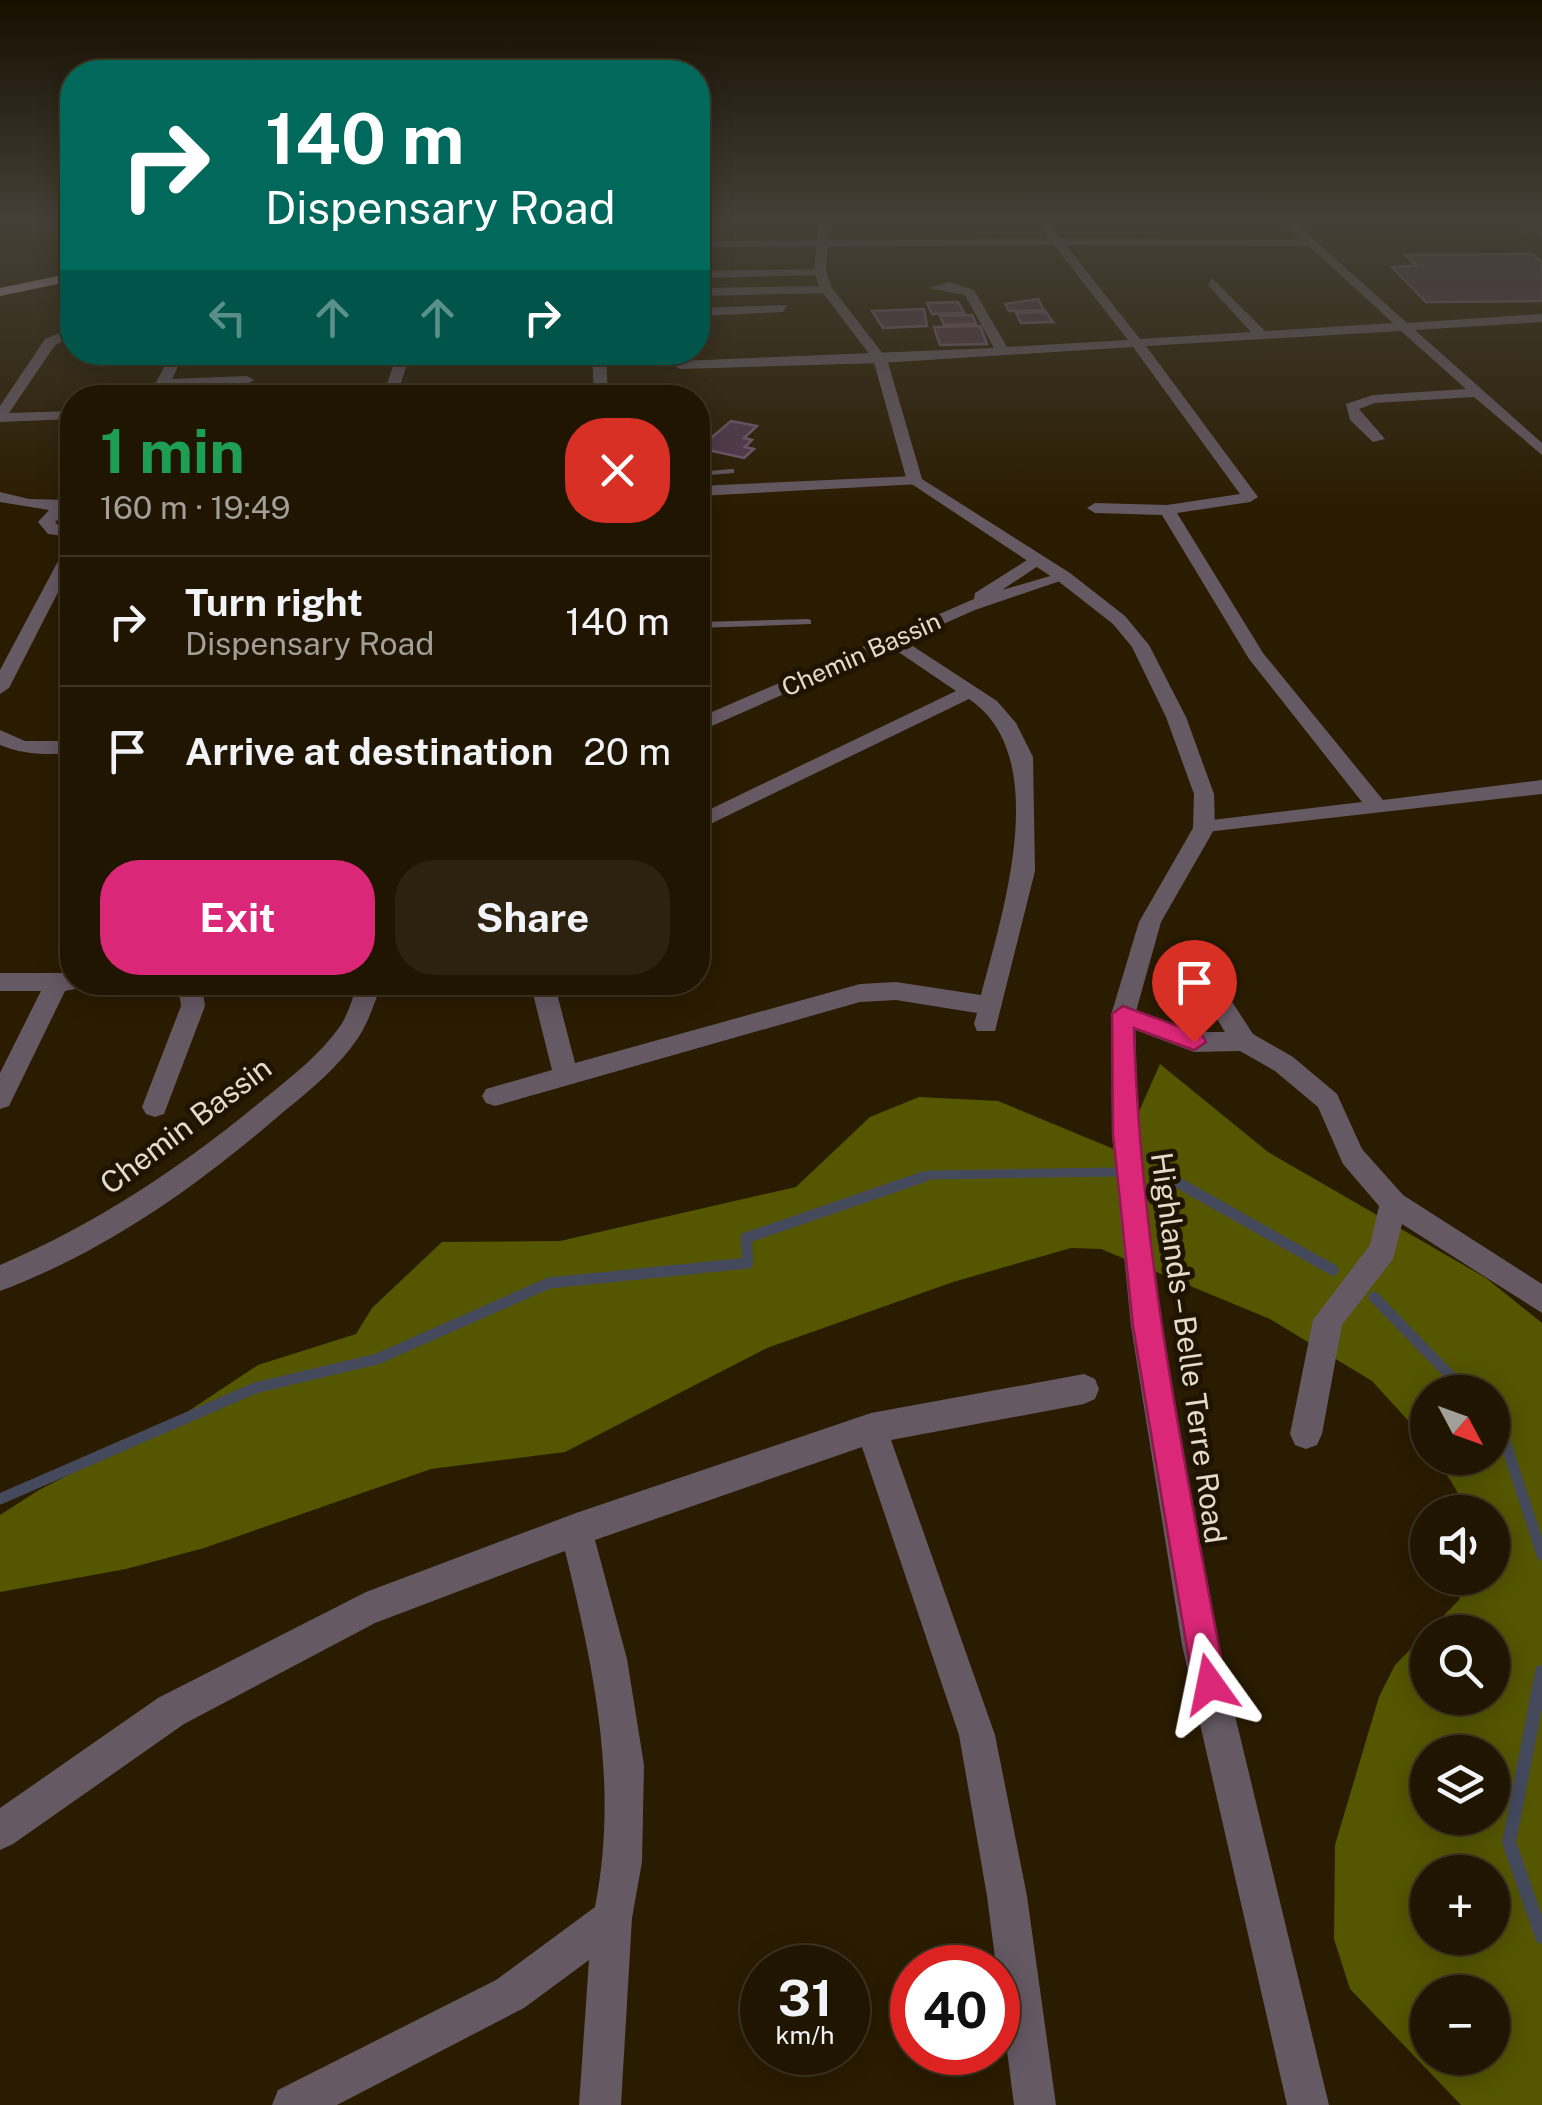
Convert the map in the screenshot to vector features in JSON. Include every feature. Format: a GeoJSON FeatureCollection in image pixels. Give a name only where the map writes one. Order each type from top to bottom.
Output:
{"type":"FeatureCollection","features":[{"type":"Feature","properties":{"kind":"street"},"geometry":{"type":"LineString","coordinates":[[850,317],[880,358],[915,481]]}},
{"type":"Feature","properties":{"kind":"street"},"geometry":{"type":"LineString","coordinates":[[984,317],[1002,348]]}},
{"type":"Feature","properties":{"kind":"street"},"geometry":{"type":"LineString","coordinates":[[1095,508],[1167,510],[1250,497],[1115,317]]}},
{"type":"Feature","properties":{"kind":"street"},"geometry":{"type":"LineString","coordinates":[[1245,317],[1262,336]]}},
{"type":"Feature","properties":{"kind":"street"},"geometry":{"type":"LineString","coordinates":[[1394,317],[1542,451]]}},
{"type":"Feature","properties":{"kind":"street"},"geometry":{"type":"LineString","coordinates":[[710,364],[1135,344],[1542,318]]}},
{"type":"Feature","properties":{"kind":"street"},"geometry":{"type":"LineString","coordinates":[[0,417],[50,342],[60,335]]}},
{"type":"Feature","properties":{"kind":"street"},"geometry":{"type":"LineString","coordinates":[[162,383],[172,365]]}},
{"type":"Feature","properties":{"kind":"street"},"geometry":{"type":"LineString","coordinates":[[162,383],[247,380]]}},
{"type":"Feature","properties":{"kind":"street"},"geometry":{"type":"LineString","coordinates":[[1378,439],[1355,417],[1351,407],[1373,399],[1477,392]]}},
{"type":"Feature","properties":{"kind":"street"},"geometry":{"type":"LineString","coordinates":[[0,417],[60,415]]}},
{"type":"Feature","properties":{"kind":"street"},"geometry":{"type":"LineString","coordinates":[[710,490],[915,481],[1064,578],[1119,620],[1140,645],[1190,753],[1204,794],[1204,828],[1542,787]]}},
{"type":"Feature","properties":{"kind":"street"},"geometry":{"type":"LineString","coordinates":[[0,496],[29,504],[60,505]]}},
{"type":"Feature","properties":{"kind":"street"},"geometry":{"type":"LineString","coordinates":[[29,504],[60,538]]}},
{"type":"Feature","properties":{"kind":"street"},"geometry":{"type":"LineString","coordinates":[[50,526],[50,516],[60,510]]}},
{"type":"Feature","properties":{"kind":"street"},"geometry":{"type":"LineString","coordinates":[[1167,510],[1255,655],[1376,805]]}},
{"type":"Feature","properties":{"kind":"street"},"geometry":{"type":"LineString","coordinates":[[50,526],[60,529]]}},
{"type":"Feature","properties":{"kind":"street"},"geometry":{"type":"LineString","coordinates":[[968,606],[1035,560]]}},
{"type":"Feature","properties":{"kind":"street"},"geometry":{"type":"LineString","coordinates":[[0,688],[60,572]]}},
{"type":"Feature","properties":{"kind":"street"},"geometry":{"type":"LineString","coordinates":[[968,606],[1064,578]]}},
{"type":"Feature","properties":{"kind":"street","name":"Chemin Bassin"},"geometry":{"type":"LineString","coordinates":[[710,720],[968,606]]}},
{"type":"Feature","properties":{"kind":"street"},"geometry":{"type":"LineString","coordinates":[[496,1096],[860,993],[896,991],[988,1015],[1024,871],[1023,757],[1006,723],[971,691],[892,640]]}},
{"type":"Feature","properties":{"kind":"street"},"geometry":{"type":"LineString","coordinates":[[710,816],[971,691]]}},
{"type":"Feature","properties":{"kind":"street"},"geometry":{"type":"LineString","coordinates":[[0,736],[8,742],[37,748],[60,747]]}},
{"type":"Feature","properties":{"kind":"street","name":"Highlands – Belle Terre Road"},"geometry":{"type":"LineString","coordinates":[[1204,828],[1150,922],[1123,1014],[1125,1134],[1149,1345],[1200,1645],[1308,2105]]}},
{"type":"Feature","properties":{"kind":"street"},"geometry":{"type":"LineString","coordinates":[[1187,951],[1244,1042]]}},
{"type":"Feature","properties":{"kind":"street"},"geometry":{"type":"LineString","coordinates":[[0,982],[60,981]]}},
{"type":"Feature","properties":{"kind":"street"},"geometry":{"type":"LineString","coordinates":[[0,1099],[60,990]]}},
{"type":"Feature","properties":{"kind":"street"},"geometry":{"type":"LineString","coordinates":[[155,1107],[193,1006],[191,995]]}},
{"type":"Feature","properties":{"kind":"street","name":"Chemin Bassin"},"geometry":{"type":"LineString","coordinates":[[0,1278],[44,1261],[140,1206],[256,1120],[339,1044],[351,1030],[365,995]]}},
{"type":"Feature","properties":{"kind":"street"},"geometry":{"type":"LineString","coordinates":[[545,995],[566,1076]]}},
{"type":"Feature","properties":{"kind":"street"},"geometry":{"type":"LineString","coordinates":[[1123,1014],[1194,1042],[1244,1042],[1284,1064],[1328,1101],[1352,1156],[1393,1202],[1542,1300]]}},
{"type":"Feature","properties":{"kind":"street"},"geometry":{"type":"LineString","coordinates":[[1306,1434],[1328,1320],[1383,1250],[1393,1202]]}},
{"type":"Feature","properties":{"kind":"street"},"geometry":{"type":"LineString","coordinates":[[0,1831],[171,1711],[348,1618],[576,1530],[871,1428],[1084,1389]]}},
{"type":"Feature","properties":{"kind":"street"},"geometry":{"type":"LineString","coordinates":[[871,1428],[976,1735],[1006,1896],[1034,2105]]}},
{"type":"Feature","properties":{"kind":"street"},"geometry":{"type":"LineString","coordinates":[[576,1530],[609,1658],[624,1765],[623,1862],[612,1918],[600,2105]]}},
{"type":"Feature","properties":{"kind":"street"},"geometry":{"type":"LineString","coordinates":[[293,2105],[510,1994],[612,1918]]}},
{"type":"Feature","properties":{"kind":"lane"},"geometry":{"type":"LineString","coordinates":[[710,473],[731,471]]}},
{"type":"Feature","properties":{"kind":"lane"},"geometry":{"type":"LineString","coordinates":[[710,625],[808,622]]}},
{"type":"Feature","properties":{"kind":"shaded area"},"geometry":{"type":"Polygon","coordinates":[[[1160,1064],[1268,1152],[1486,1278],[1542,1323],[1542,2105],[1461,2105],[1432,2075],[1510,2075],[1510,1975],[1410,1975],[1410,2052],[1350,1989],[1334,1939],[1335,1845],[1379,1697],[1395,1665],[1410,1650],[1410,1715],[1510,1715],[1510,1615],[1444,1615],[1460,1595],[1510,1595],[1510,1495],[1459,1495],[1447,1475],[1510,1475],[1510,1375],[1410,1375],[1410,1422],[1372,1381],[1270,1319],[1101,1249],[1071,1248],[953,1282],[767,1348],[565,1452],[431,1469],[204,1548],[126,1569],[0,1592],[0,1515],[39,1490],[175,1420],[258,1365],[356,1334],[372,1308],[442,1242],[560,1241],[796,1187],[870,1117],[919,1097],[998,1101],[1121,1152],[1160,1064]]]}},
{"type":"Feature","properties":{"kind":"building"},"geometry":{"type":"Polygon","coordinates":[[[876,317],[925,317],[927,326],[883,328],[876,317]]]}},
{"type":"Feature","properties":{"kind":"building"},"geometry":{"type":"Polygon","coordinates":[[[941,317],[973,317],[976,324],[944,325],[941,317]]]}},
{"type":"Feature","properties":{"kind":"building"},"geometry":{"type":"Polygon","coordinates":[[[1018,317],[1050,317],[1053,322],[1021,323],[1018,317]]]}},
{"type":"Feature","properties":{"kind":"building"},"geometry":{"type":"Polygon","coordinates":[[[980,326],[987,344],[940,345],[934,327],[980,326]]]}},
{"type":"Feature","properties":{"kind":"building"},"geometry":{"type":"Polygon","coordinates":[[[731,421],[757,426],[744,438],[752,440],[745,447],[754,449],[744,458],[710,450],[710,439],[731,421]]]}},
{"type":"Feature","properties":{"kind":"waterway"},"geometry":{"type":"LineString","coordinates":[[916,1180],[929,1175],[1117,1172]]}},
{"type":"Feature","properties":{"kind":"waterway"},"geometry":{"type":"LineString","coordinates":[[1164,1175],[1172,1180]]}},
{"type":"Feature","properties":{"kind":"waterway"},"geometry":{"type":"LineString","coordinates":[[0,1499],[255,1388],[377,1359],[549,1283],[748,1263],[746,1238],[923,1177]]}},
{"type":"Feature","properties":{"kind":"waterway"},"geometry":{"type":"LineString","coordinates":[[1168,1177],[1333,1270]]}},
{"type":"Feature","properties":{"kind":"waterway"},"geometry":{"type":"LineString","coordinates":[[1374,1297],[1450,1375]]}},
{"type":"Feature","properties":{"kind":"waterway"},"geometry":{"type":"LineString","coordinates":[[1510,1457],[1542,1555]]}},
{"type":"Feature","properties":{"kind":"waterway"},"geometry":{"type":"LineString","coordinates":[[1542,1672],[1509,1842],[1542,1937]]}},
{"type":"Feature","properties":{"kind":"route"},"geometry":{"type":"LineString","coordinates":[[1194,1042],[1123,1014],[1125,1134],[1146,1326],[1210,1684]]}}]}
